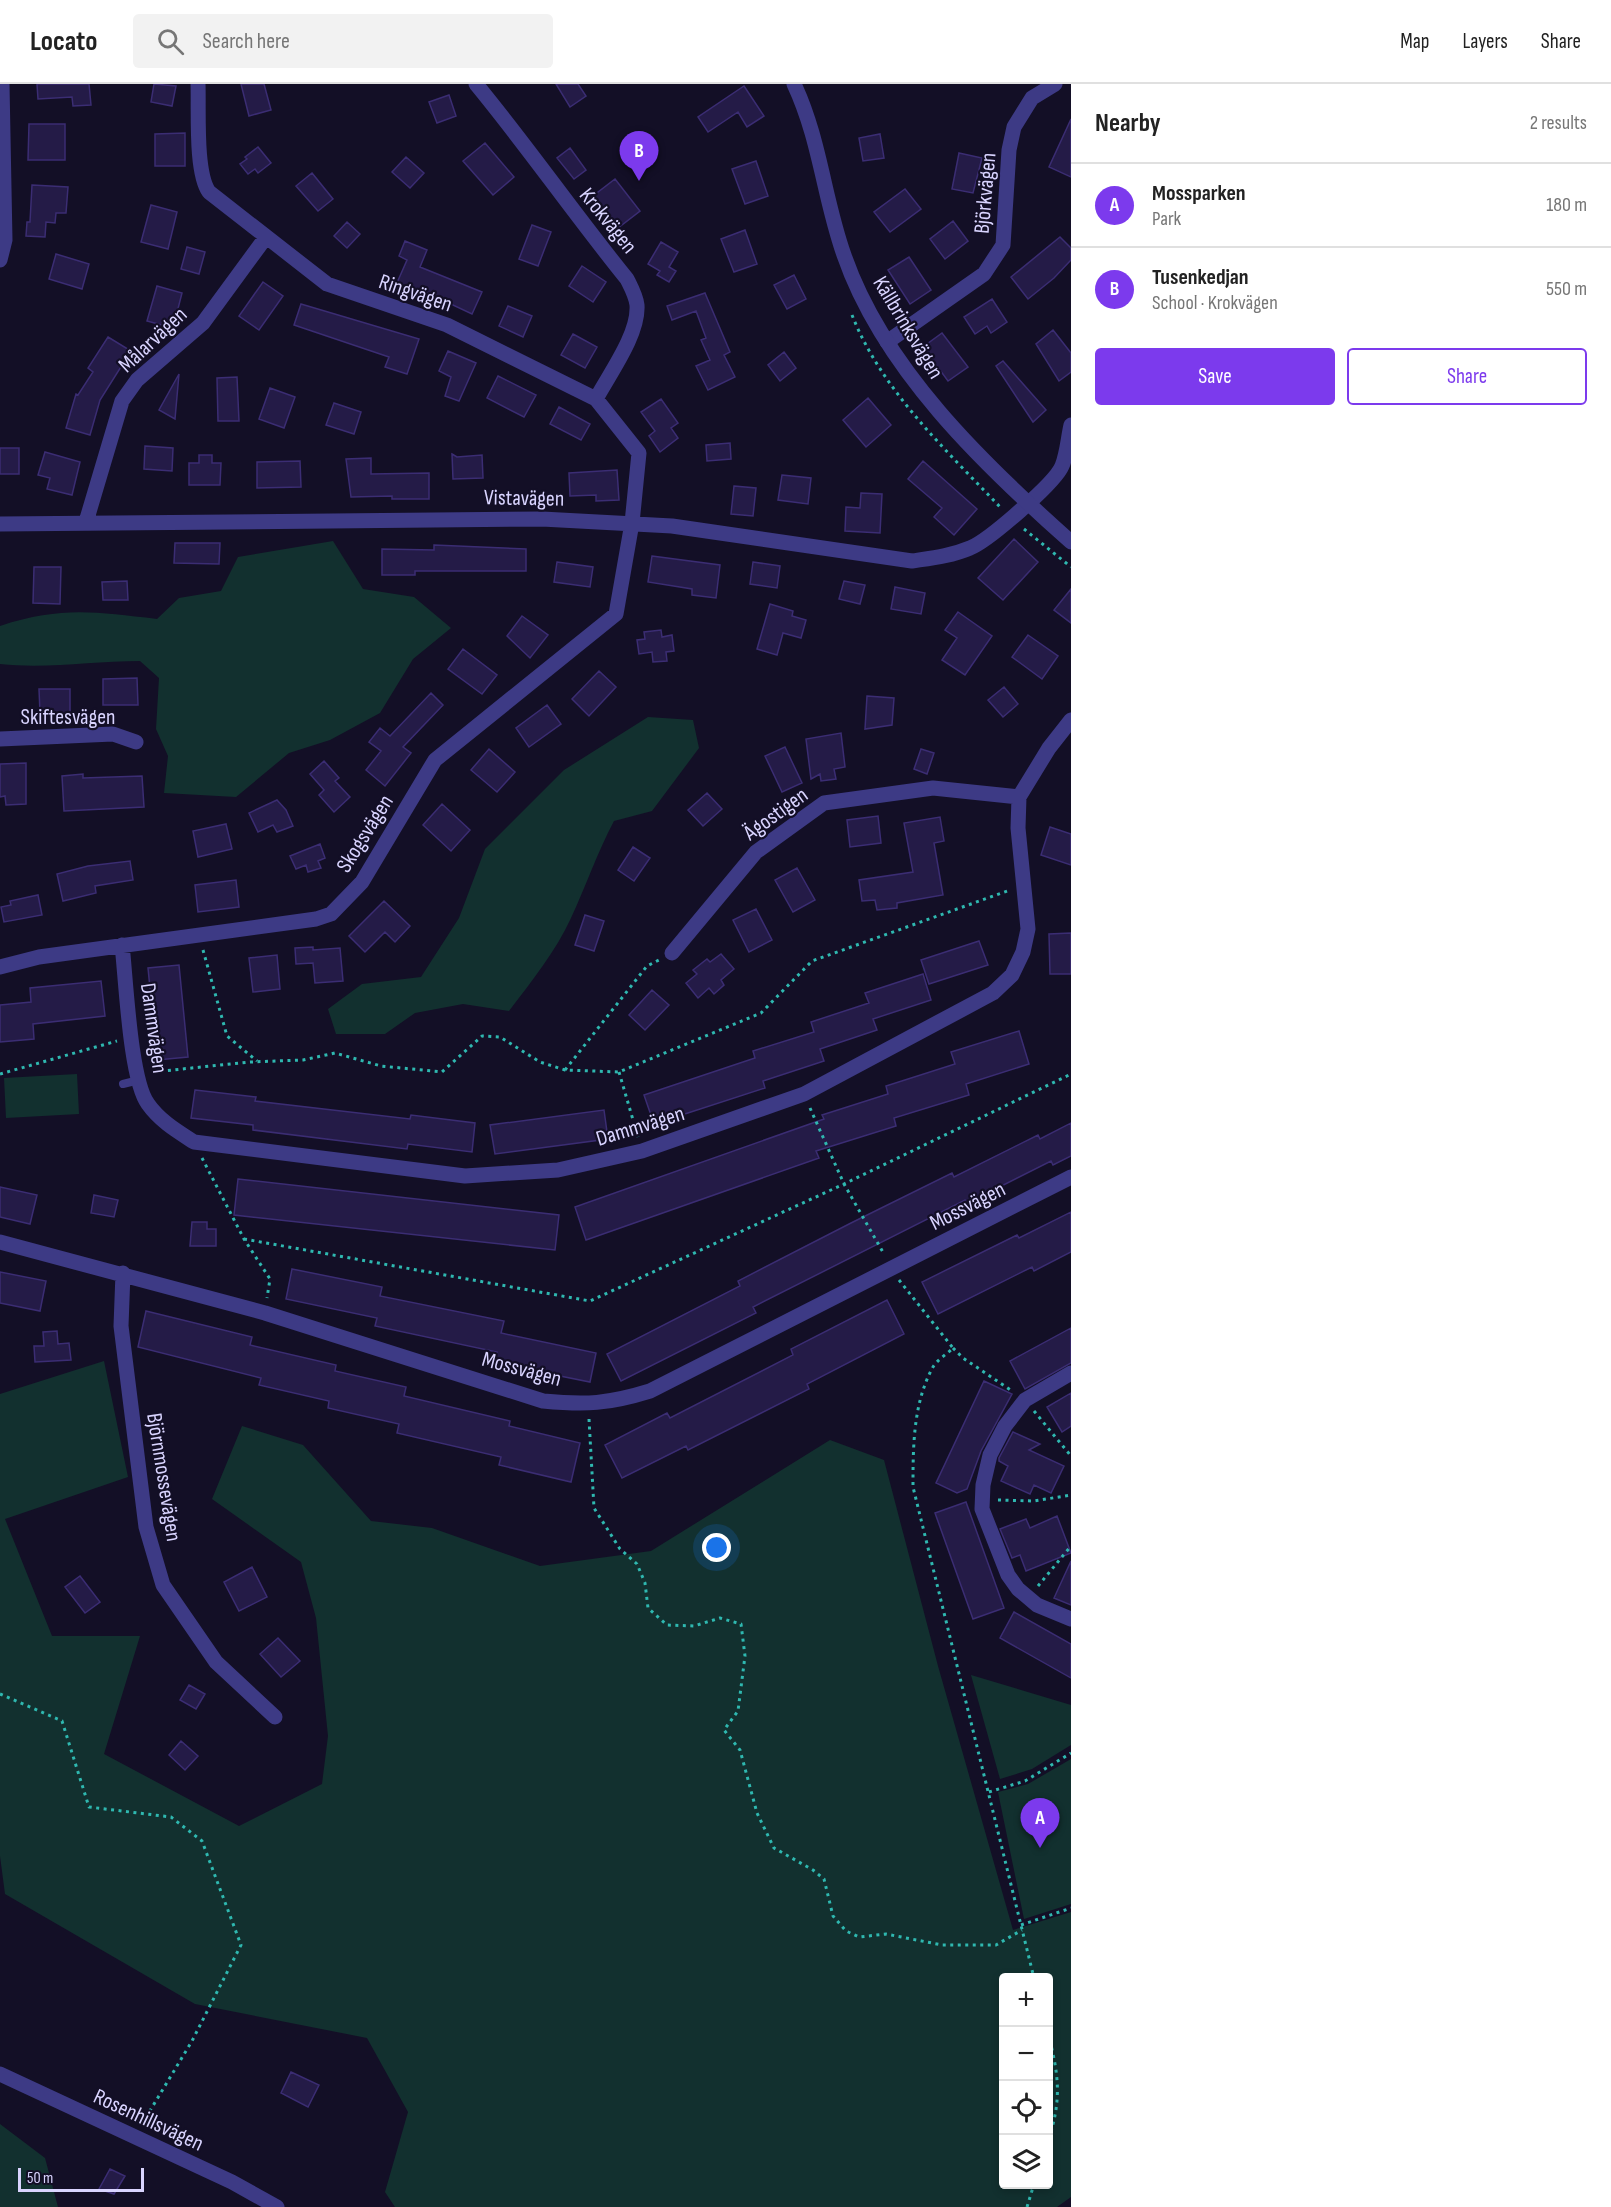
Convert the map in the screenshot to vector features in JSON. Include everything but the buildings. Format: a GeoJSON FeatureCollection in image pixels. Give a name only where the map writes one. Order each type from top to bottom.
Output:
{"type":"FeatureCollection","features":[{"type":"Feature","properties":{"kind":"street"},"geometry":{"type":"LineString","coordinates":[[0,260],[5,240],[2,84]]}},
{"type":"Feature","properties":{"kind":"street","name":"Ringvägen"},"geometry":{"type":"LineString","coordinates":[[198,84],[204,185],[327,284],[447,325],[596,399],[639,453],[632,524]]}},
{"type":"Feature","properties":{"kind":"street","name":"Krokvägen"},"geometry":{"type":"LineString","coordinates":[[476,84],[518,135],[560,195],[627,279],[634,294],[637,316],[634,329],[596,399]]}},
{"type":"Feature","properties":{"kind":"street","name":"Källbrinksvägen"},"geometry":{"type":"LineString","coordinates":[[794,84],[819,152],[844,255],[861,294],[887,342],[925,396],[1027,503],[1071,542]]}},
{"type":"Feature","properties":{"kind":"street","name":"Björkvägen"},"geometry":{"type":"LineString","coordinates":[[887,342],[984,274],[1003,244],[1009,150],[1014,127],[1032,98],[1055,84]]}},
{"type":"Feature","properties":{"kind":"street","name":"Målarvägen"},"geometry":{"type":"LineString","coordinates":[[86,522],[122,401],[137,380],[203,323],[266,237]]}},
{"type":"Feature","properties":{"kind":"street","name":"Vistavägen"},"geometry":{"type":"LineString","coordinates":[[0,524],[542,519],[632,524],[765,538],[912,561],[944,557],[973,548],[1050,484],[1062,467],[1071,425]]}},
{"type":"Feature","properties":{"kind":"street","name":"Skogsvägen"},"geometry":{"type":"LineString","coordinates":[[0,967],[39,957],[316,919],[331,914],[362,882],[435,760],[616,614],[632,524]]}},
{"type":"Feature","properties":{"kind":"street","name":"Dammvägen"},"geometry":{"type":"LineString","coordinates":[[122,945],[138,1077],[146,1103],[165,1124],[194,1142],[465,1176],[558,1170],[642,1151],[804,1094],[993,993],[1012,975],[1023,952],[1028,929],[1018,828],[1019,797],[1049,748],[1071,720]]}},
{"type":"Feature","properties":{"kind":"street","name":"Skiftesvägen"},"geometry":{"type":"LineString","coordinates":[[0,739],[113,734],[136,742]]}},
{"type":"Feature","properties":{"kind":"street","name":"Ägostigen"},"geometry":{"type":"LineString","coordinates":[[672,953],[756,852],[824,803],[933,788],[1019,797]]}},
{"type":"Feature","properties":{"kind":"street","name":"Mossvägen"},"geometry":{"type":"LineString","coordinates":[[0,1242],[123,1273],[265,1313],[543,1401],[588,1405],[618,1401],[650,1391],[1071,1177]]}},
{"type":"Feature","properties":{"kind":"street","name":"Björnmossevägen"},"geometry":{"type":"LineString","coordinates":[[123,1273],[121,1326],[146,1527],[163,1585],[216,1662],[275,1717]]}},
{"type":"Feature","properties":{"kind":"street"},"geometry":{"type":"LineString","coordinates":[[1071,1373],[1025,1400],[1005,1426],[990,1455],[982,1509],[1008,1575],[1037,1605],[1071,1619]]}},
{"type":"Feature","properties":{"kind":"street","name":"Rosenhillsvägen"},"geometry":{"type":"LineString","coordinates":[[0,2074],[232,2182],[277,2207]]}},
{"type":"Feature","properties":{"kind":"lane"},"geometry":{"type":"LineString","coordinates":[[123,1084],[138,1077]]}},
{"type":"Feature","properties":{"kind":"path"},"geometry":{"type":"LineString","coordinates":[[138,1077],[257,1061],[303,1060],[335,1053],[381,1066],[442,1072],[482,1036],[500,1037],[540,1062],[565,1070],[619,1072],[761,1013],[812,961],[1024,885]]}},
{"type":"Feature","properties":{"kind":"path"},"geometry":{"type":"LineString","coordinates":[[198,934],[227,1036],[257,1061]]}},
{"type":"Feature","properties":{"kind":"path"},"geometry":{"type":"LineString","coordinates":[[565,1070],[647,966],[672,953]]}},
{"type":"Feature","properties":{"kind":"path"},"geometry":{"type":"LineString","coordinates":[[0,1074],[132,1037]]}},
{"type":"Feature","properties":{"kind":"path"},"geometry":{"type":"LineString","coordinates":[[619,1072],[642,1151]]}},
{"type":"Feature","properties":{"kind":"path"},"geometry":{"type":"LineString","coordinates":[[244,1239],[590,1301],[844,1184],[1071,1074]]}},
{"type":"Feature","properties":{"kind":"path"},"geometry":{"type":"LineString","coordinates":[[813,1116],[844,1184],[892,1268],[953,1348],[963,1358],[1002,1383]]}},
{"type":"Feature","properties":{"kind":"path"},"geometry":{"type":"LineString","coordinates":[[194,1142],[244,1239],[270,1280],[267,1303]]}},
{"type":"Feature","properties":{"kind":"path"},"geometry":{"type":"LineString","coordinates":[[953,1348],[933,1366],[922,1396],[914,1433],[913,1487],[1033,1973]]}},
{"type":"Feature","properties":{"kind":"path"},"geometry":{"type":"LineString","coordinates":[[1025,1400],[1071,1456]]}},
{"type":"Feature","properties":{"kind":"path"},"geometry":{"type":"LineString","coordinates":[[588,1417],[594,1508],[620,1549],[637,1564],[645,1582],[648,1608],[667,1625],[694,1626],[720,1618],[741,1624],[745,1656],[738,1711],[724,1730],[740,1750],[757,1813],[774,1848],[813,1870],[824,1879],[832,1916],[846,1931],[859,1937],[886,1934],[942,1945],[996,1945],[1022,1930]]}},
{"type":"Feature","properties":{"kind":"path"},"geometry":{"type":"LineString","coordinates":[[983,1500],[1034,1501],[1071,1495]]}},
{"type":"Feature","properties":{"kind":"path"},"geometry":{"type":"LineString","coordinates":[[1027,1597],[1051,1572],[1071,1546]]}},
{"type":"Feature","properties":{"kind":"path"},"geometry":{"type":"LineString","coordinates":[[0,1694],[62,1721],[89,1807],[171,1817],[202,1841],[241,1945],[192,2041],[132,2136]]}},
{"type":"Feature","properties":{"kind":"path"},"geometry":{"type":"LineString","coordinates":[[988,1792],[1025,1781],[1071,1753]]}},
{"type":"Feature","properties":{"kind":"path"},"geometry":{"type":"LineString","coordinates":[[1021,1925],[1071,1908]]}},
{"type":"Feature","properties":{"kind":"path"},"geometry":{"type":"LineString","coordinates":[[1050,2135],[1057,2116],[1060,2089],[1053,2056]]}},
{"type":"Feature","properties":{"kind":"path"},"geometry":{"type":"LineString","coordinates":[[1027,2207],[1032,2189]]}},
{"type":"Feature","properties":{"kind":"green space"},"geometry":{"type":"Polygon","coordinates":[[[333,541],[363,589],[414,597],[451,628],[413,659],[380,713],[330,740],[289,753],[236,797],[164,793],[168,756],[156,729],[159,678],[140,661],[35,666],[0,664],[0,626],[42,615],[78,612],[157,619],[179,598],[221,591],[238,557],[333,541]]]}},
{"type":"Feature","properties":{"kind":"green space"},"geometry":{"type":"Polygon","coordinates":[[[648,717],[693,720],[699,748],[652,811],[614,821],[565,930],[543,966],[509,1011],[463,1004],[415,1013],[385,1034],[336,1034],[328,1009],[362,984],[421,977],[459,918],[485,849],[564,770],[648,717]]]}},
{"type":"Feature","properties":{"kind":"green space"},"geometry":{"type":"Polygon","coordinates":[[[77,1074],[79,1114],[6,1118],[4,1078],[77,1074]]]}},
{"type":"Feature","properties":{"kind":"green space"},"geometry":{"type":"Polygon","coordinates":[[[104,1361],[128,1477],[5,1519],[52,1636],[140,1636],[104,1754],[239,1826],[322,1784],[328,1736],[316,1618],[301,1562],[212,1499],[242,1426],[303,1445],[371,1521],[432,1528],[540,1566],[651,1551],[830,1440],[884,1460],[938,1666],[1013,1930],[1071,1912],[1071,2197],[1057,2207],[395,2207],[385,2192],[408,2112],[367,2038],[195,2004],[5,1894],[0,1856],[0,1394],[104,1361]]]}},
{"type":"Feature","properties":{"kind":"green space"},"geometry":{"type":"Polygon","coordinates":[[[971,1675],[1071,1705],[1071,1745],[1032,1769],[1000,1779],[971,1675]]]}},
{"type":"Feature","properties":{"kind":"green space"},"geometry":{"type":"Polygon","coordinates":[[[1071,1759],[1071,1904],[1024,1919],[998,1792],[1028,1784],[1071,1759]]]}},
{"type":"Feature","properties":{"kind":"green space"},"geometry":{"type":"Polygon","coordinates":[[[0,2124],[45,2158],[58,2207],[0,2207],[0,2124]]]}},
{"type":"Feature","properties":{"kind":"place","name":"Tusenkedjan"},"geometry":{"type":"Point","coordinates":[639,181]}},
{"type":"Feature","properties":{"kind":"place","name":"Mossparken"},"geometry":{"type":"Point","coordinates":[1040,1848]}}]}
